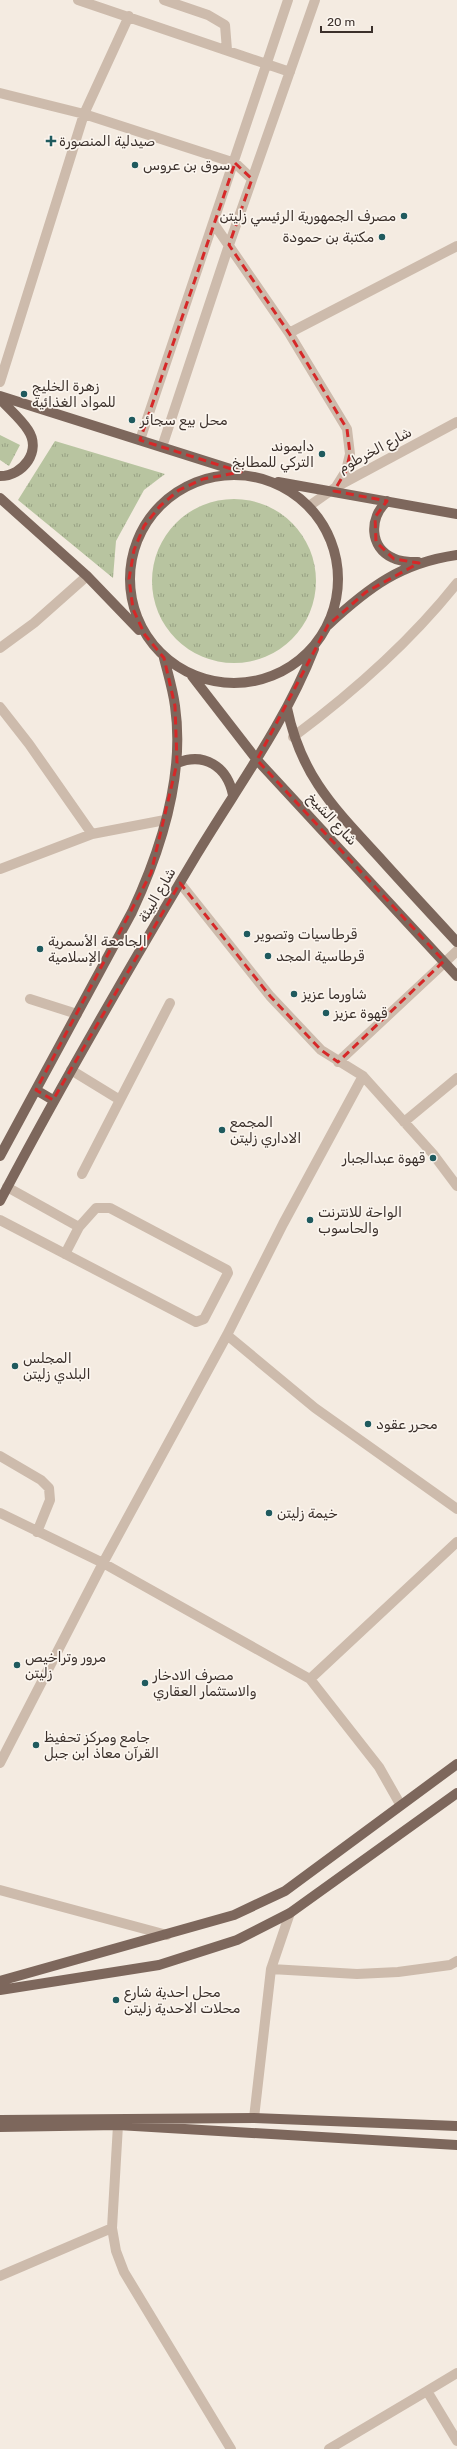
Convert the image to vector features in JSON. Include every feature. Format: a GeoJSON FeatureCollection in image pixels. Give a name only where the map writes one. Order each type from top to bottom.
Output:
{"type":"FeatureCollection","features":[{"type":"Feature","properties":{"kind":"main road"},"geometry":{"type":"LineString","coordinates":[[0,396],[267,480],[289,490],[309,506],[327,532],[337,562],[338,594],[328,625]]}},
{"type":"Feature","properties":{"kind":"main road"},"geometry":{"type":"LineString","coordinates":[[0,399],[28,430],[32,449],[24,467],[16,473],[0,476]]}},
{"type":"Feature","properties":{"kind":"main road"},"geometry":{"type":"LineString","coordinates":[[145,635],[133,608],[129,579],[134,550],[144,526],[160,506],[179,490],[203,479],[228,475],[254,476]]}},
{"type":"Feature","properties":{"kind":"main road"},"geometry":{"type":"LineString","coordinates":[[267,480],[334,488],[387,502],[457,514]]}},
{"type":"Feature","properties":{"kind":"main road"},"geometry":{"type":"LineString","coordinates":[[0,498],[87,576],[145,635],[164,658],[192,676],[225,684],[258,682],[289,669],[314,646],[328,625],[366,592],[390,576],[419,563],[457,555]]}},
{"type":"Feature","properties":{"kind":"main road"},"geometry":{"type":"LineString","coordinates":[[387,502],[375,517],[374,529],[376,542],[383,552],[394,559],[419,563]]}},
{"type":"Feature","properties":{"kind":"main road","name":"شارع البيئة"},"geometry":{"type":"LineString","coordinates":[[0,1201],[53,1100],[180,883],[233,795],[257,760],[287,708],[303,677],[314,646]]}},
{"type":"Feature","properties":{"kind":"main road","name":"شارع البيئة"},"geometry":{"type":"LineString","coordinates":[[0,1156],[132,912],[151,873],[165,820],[176,763],[175,706],[164,658]]}},
{"type":"Feature","properties":{"kind":"main road","name":"شارع الشيخ"},"geometry":{"type":"LineString","coordinates":[[192,676],[257,760],[457,976]]}},
{"type":"Feature","properties":{"kind":"main road","name":"شارع الشيخ"},"geometry":{"type":"LineString","coordinates":[[287,708],[293,737],[312,776],[331,804],[457,942]]}},
{"type":"Feature","properties":{"kind":"main road"},"geometry":{"type":"LineString","coordinates":[[176,763],[187,759],[208,761],[226,774],[233,795]]}},
{"type":"Feature","properties":{"kind":"main road"},"geometry":{"type":"LineString","coordinates":[[36,1090],[53,1100]]}},
{"type":"Feature","properties":{"kind":"main road"},"geometry":{"type":"LineString","coordinates":[[0,1981],[234,1915],[285,1891],[400,1804],[457,1764]]}},
{"type":"Feature","properties":{"kind":"main road"},"geometry":{"type":"LineString","coordinates":[[0,1990],[159,1964],[237,1940],[290,1913],[457,1793]]}},
{"type":"Feature","properties":{"kind":"main road"},"geometry":{"type":"LineString","coordinates":[[0,2120],[254,2118],[457,2126]]}},
{"type":"Feature","properties":{"kind":"main road"},"geometry":{"type":"LineString","coordinates":[[0,2127],[118,2125],[457,2145]]}},
{"type":"Feature","properties":{"kind":"street"},"geometry":{"type":"LineString","coordinates":[[78,0],[129,16],[290,72]]}},
{"type":"Feature","properties":{"kind":"street"},"geometry":{"type":"LineString","coordinates":[[164,0],[208,15],[225,25],[227,50]]}},
{"type":"Feature","properties":{"kind":"street"},"geometry":{"type":"LineString","coordinates":[[140,440],[214,224],[288,0]]}},
{"type":"Feature","properties":{"kind":"street"},"geometry":{"type":"LineString","coordinates":[[162,447],[229,245],[315,0]]}},
{"type":"Feature","properties":{"kind":"street"},"geometry":{"type":"LineString","coordinates":[[0,382],[84,114],[129,16]]}},
{"type":"Feature","properties":{"kind":"street"},"geometry":{"type":"LineString","coordinates":[[0,93],[84,114],[234,164],[252,179]]}},
{"type":"Feature","properties":{"kind":"street"},"geometry":{"type":"LineString","coordinates":[[214,224],[289,333],[347,429],[350,454],[346,471],[334,488]]}},
{"type":"Feature","properties":{"kind":"street"},"geometry":{"type":"LineString","coordinates":[[289,333],[457,246]]}},
{"type":"Feature","properties":{"kind":"street","name":"شارع الخرطوم"},"geometry":{"type":"LineString","coordinates":[[309,506],[334,488],[457,422]]}},
{"type":"Feature","properties":{"kind":"street"},"geometry":{"type":"LineString","coordinates":[[0,648],[34,623],[87,576]]}},
{"type":"Feature","properties":{"kind":"street"},"geometry":{"type":"LineString","coordinates":[[293,737],[321,716],[429,618],[457,583]]}},
{"type":"Feature","properties":{"kind":"street"},"geometry":{"type":"LineString","coordinates":[[0,707],[29,744],[92,834]]}},
{"type":"Feature","properties":{"kind":"street"},"geometry":{"type":"LineString","coordinates":[[0,870],[92,834],[165,820]]}},
{"type":"Feature","properties":{"kind":"street"},"geometry":{"type":"LineString","coordinates":[[180,883],[270,996],[321,1050],[338,1062],[363,1076],[433,1154],[457,1186]]}},
{"type":"Feature","properties":{"kind":"street"},"geometry":{"type":"LineString","coordinates":[[338,1062],[457,951]]}},
{"type":"Feature","properties":{"kind":"street"},"geometry":{"type":"LineString","coordinates":[[30,999],[77,1014]]}},
{"type":"Feature","properties":{"kind":"street"},"geometry":{"type":"LineString","coordinates":[[82,1174],[170,1003]]}},
{"type":"Feature","properties":{"kind":"street"},"geometry":{"type":"LineString","coordinates":[[71,1070],[120,1100]]}},
{"type":"Feature","properties":{"kind":"street"},"geometry":{"type":"LineString","coordinates":[[0,1763],[103,1563],[227,1335],[282,1224],[363,1076]]}},
{"type":"Feature","properties":{"kind":"street"},"geometry":{"type":"LineString","coordinates":[[404,1122],[457,1078]]}},
{"type":"Feature","properties":{"kind":"street"},"geometry":{"type":"LineString","coordinates":[[7,1187],[79,1227]]}},
{"type":"Feature","properties":{"kind":"street"},"geometry":{"type":"LineString","coordinates":[[0,1220],[196,1322],[204,1319],[227,1278],[226,1270],[110,1208],[96,1208],[79,1227],[66,1254]]}},
{"type":"Feature","properties":{"kind":"street"},"geometry":{"type":"LineString","coordinates":[[227,1335],[315,1408],[457,1509]]}},
{"type":"Feature","properties":{"kind":"street"},"geometry":{"type":"LineString","coordinates":[[0,1456],[41,1480],[49,1488],[50,1500],[37,1532]]}},
{"type":"Feature","properties":{"kind":"street"},"geometry":{"type":"LineString","coordinates":[[0,1513],[103,1563],[310,1679],[379,1767],[400,1804]]}},
{"type":"Feature","properties":{"kind":"street"},"geometry":{"type":"LineString","coordinates":[[310,1679],[457,1542]]}},
{"type":"Feature","properties":{"kind":"street"},"geometry":{"type":"LineString","coordinates":[[0,1890],[167,1935]]}},
{"type":"Feature","properties":{"kind":"street"},"geometry":{"type":"LineString","coordinates":[[254,2118],[271,1969],[290,1913]]}},
{"type":"Feature","properties":{"kind":"street"},"geometry":{"type":"LineString","coordinates":[[271,1969],[357,1974],[398,1972],[450,1965],[457,1962]]}},
{"type":"Feature","properties":{"kind":"street"},"geometry":{"type":"LineString","coordinates":[[118,2125],[112,2228],[116,2251],[124,2272],[231,2449]]}},
{"type":"Feature","properties":{"kind":"street"},"geometry":{"type":"LineString","coordinates":[[0,2276],[112,2228]]}},
{"type":"Feature","properties":{"kind":"street"},"geometry":{"type":"LineString","coordinates":[[329,2449],[457,2373]]}},
{"type":"Feature","properties":{"kind":"street"},"geometry":{"type":"LineString","coordinates":[[426,2391],[457,2440]]}},
{"type":"Feature","properties":{"kind":"highlighted area"},"geometry":{"type":"Polygon","coordinates":[[[235,163],[252,179],[229,245],[289,333],[347,429],[350,454],[346,471],[334,491],[387,501],[375,517],[376,542],[394,559],[419,563],[366,592],[328,625],[257,760],[444,961],[338,1062],[321,1050],[270,996],[180,883],[53,1100],[36,1090],[151,873],[177,763],[175,706],[164,658],[145,635],[133,609],[129,579],[134,550],[144,526],[160,506],[179,490],[203,479],[241,472],[140,440],[235,163]]]}},
{"type":"Feature","properties":{"kind":"green space"},"geometry":{"type":"Polygon","coordinates":[[[0,435],[20,445],[9,466],[0,460],[0,435]]]}},
{"type":"Feature","properties":{"kind":"green space"},"geometry":{"type":"Polygon","coordinates":[[[55,441],[165,474],[144,490],[116,541],[113,578],[18,500],[55,441]]]}},
{"type":"Feature","properties":{"kind":"green space"},"geometry":{"type":"Polygon","coordinates":[[[242,499],[258,502],[273,508],[286,517],[298,529],[307,542],[313,557],[316,581],[315,597],[307,620],[298,633],[286,645],[273,654],[258,660],[242,663],[226,663],[210,660],[188,650],[165,627],[158,613],[153,597],[152,573],[155,557],[165,535],[188,512],[202,505],[218,500],[242,499]]]}},
{"type":"Feature","properties":{"kind":"place","name":"صيدلية المنصورة"},"geometry":{"type":"Point","coordinates":[51,141]}},
{"type":"Feature","properties":{"kind":"place","name":"سوق بن عروس"},"geometry":{"type":"Point","coordinates":[135,165]}},
{"type":"Feature","properties":{"kind":"place","name":"مصرف الجمهورية الرئيسي زليتن"},"geometry":{"type":"Point","coordinates":[404,216]}},
{"type":"Feature","properties":{"kind":"place","name":"مكتبة بن حمودة"},"geometry":{"type":"Point","coordinates":[382,237]}},
{"type":"Feature","properties":{"kind":"place","name":"زهرة الخليج للمواد الغذائية"},"geometry":{"type":"Point","coordinates":[24,394]}},
{"type":"Feature","properties":{"kind":"place","name":"محل بيع سجائر"},"geometry":{"type":"Point","coordinates":[132,420]}},
{"type":"Feature","properties":{"kind":"place","name":"دايموند التركي للمطابخ"},"geometry":{"type":"Point","coordinates":[322,454]}},
{"type":"Feature","properties":{"kind":"place","name":"قرطاسيات وتصوير"},"geometry":{"type":"Point","coordinates":[247,934]}},
{"type":"Feature","properties":{"kind":"place","name":"الجامعة الأسمرية الإسلامية"},"geometry":{"type":"Point","coordinates":[40,949]}},
{"type":"Feature","properties":{"kind":"place","name":"قرطاسية المجد"},"geometry":{"type":"Point","coordinates":[268,956]}},
{"type":"Feature","properties":{"kind":"place","name":"شاورما عزيز"},"geometry":{"type":"Point","coordinates":[294,994]}},
{"type":"Feature","properties":{"kind":"place","name":"قهوة عزيز"},"geometry":{"type":"Point","coordinates":[326,1013]}},
{"type":"Feature","properties":{"kind":"place","name":"المجمع الاداري زليتن"},"geometry":{"type":"Point","coordinates":[222,1130]}},
{"type":"Feature","properties":{"kind":"place","name":"قهوة عبدالجبار"},"geometry":{"type":"Point","coordinates":[433,1158]}},
{"type":"Feature","properties":{"kind":"place","name":"الواحة للانترنت والحاسوب"},"geometry":{"type":"Point","coordinates":[310,1220]}},
{"type":"Feature","properties":{"kind":"place","name":"المجلس البلدي زليتن"},"geometry":{"type":"Point","coordinates":[15,1366]}},
{"type":"Feature","properties":{"kind":"place","name":"محرر عقود"},"geometry":{"type":"Point","coordinates":[368,1424]}},
{"type":"Feature","properties":{"kind":"place","name":"خيمة زليتن"},"geometry":{"type":"Point","coordinates":[269,1513]}},
{"type":"Feature","properties":{"kind":"place","name":"مرور وتراخيص زليتن"},"geometry":{"type":"Point","coordinates":[17,1665]}},
{"type":"Feature","properties":{"kind":"place","name":"مصرف اﻻدخار واﻻستثمار العقاري"},"geometry":{"type":"Point","coordinates":[145,1683]}},
{"type":"Feature","properties":{"kind":"place","name":"جامع ومركز تحفيظ القرآن معاذ ابن جبل"},"geometry":{"type":"Point","coordinates":[36,1745]}},
{"type":"Feature","properties":{"kind":"place","name":"محل احدية شارع محلات الاحدية زليتن"},"geometry":{"type":"Point","coordinates":[116,2000]}}]}
